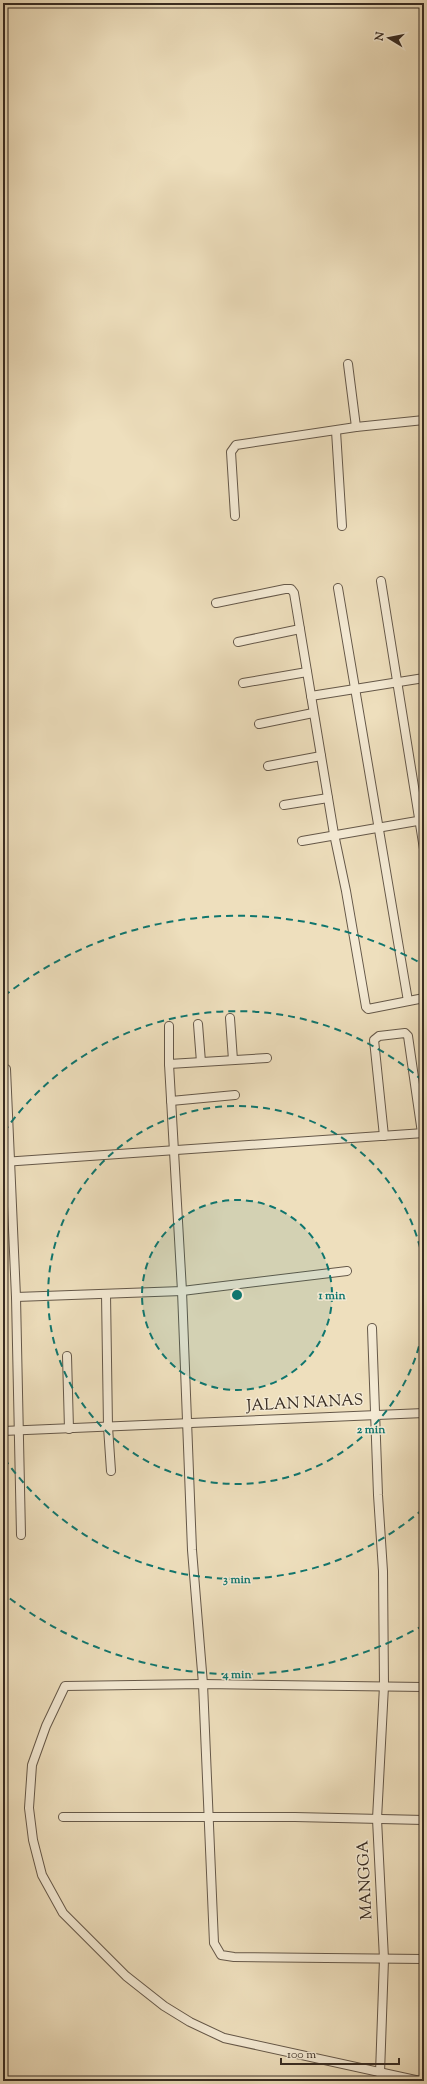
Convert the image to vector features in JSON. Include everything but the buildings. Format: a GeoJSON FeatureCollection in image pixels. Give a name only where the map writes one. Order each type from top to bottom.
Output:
{"type":"FeatureCollection","features":[{"type":"Feature","properties":{"kind":"street"},"geometry":{"type":"LineString","coordinates":[[348,364],[356,427]]}},
{"type":"Feature","properties":{"kind":"street"},"geometry":{"type":"LineString","coordinates":[[235,516],[231,452],[233,447],[236,445],[356,427],[424,420]]}},
{"type":"Feature","properties":{"kind":"street"},"geometry":{"type":"LineString","coordinates":[[336,431],[342,526]]}},
{"type":"Feature","properties":{"kind":"street"},"geometry":{"type":"LineString","coordinates":[[381,581],[422,820],[424,849]]}},
{"type":"Feature","properties":{"kind":"street"},"geometry":{"type":"LineString","coordinates":[[338,588],[408,1000]]}},
{"type":"Feature","properties":{"kind":"street"},"geometry":{"type":"LineString","coordinates":[[216,603],[285,589],[291,589],[294,593],[334,834],[346,891],[366,1007],[368,1009],[424,998]]}},
{"type":"Feature","properties":{"kind":"street"},"geometry":{"type":"LineString","coordinates":[[238,642],[300,629]]}},
{"type":"Feature","properties":{"kind":"street"},"geometry":{"type":"LineString","coordinates":[[243,683],[307,672]]}},
{"type":"Feature","properties":{"kind":"street"},"geometry":{"type":"LineString","coordinates":[[311,696],[397,681],[424,678]]}},
{"type":"Feature","properties":{"kind":"street"},"geometry":{"type":"LineString","coordinates":[[259,724],[313,713]]}},
{"type":"Feature","properties":{"kind":"street"},"geometry":{"type":"LineString","coordinates":[[268,766],[321,756]]}},
{"type":"Feature","properties":{"kind":"street"},"geometry":{"type":"LineString","coordinates":[[284,805],[328,798]]}},
{"type":"Feature","properties":{"kind":"street"},"geometry":{"type":"LineString","coordinates":[[302,841],[334,834],[422,820]]}},
{"type":"Feature","properties":{"kind":"street"},"geometry":{"type":"LineString","coordinates":[[230,1018],[233,1060]]}},
{"type":"Feature","properties":{"kind":"street"},"geometry":{"type":"LineString","coordinates":[[198,1024],[201,1062]]}},
{"type":"Feature","properties":{"kind":"street"},"geometry":{"type":"LineString","coordinates":[[169,1026],[169,1064],[182,1291],[192,1550],[204,1684],[214,1943],[221,1955],[253,1958],[424,1959]]}},
{"type":"Feature","properties":{"kind":"street"},"geometry":{"type":"LineString","coordinates":[[6,1162],[174,1152],[384,1136],[423,1133],[408,1036],[405,1033],[379,1036],[374,1040],[384,1136]]}},
{"type":"Feature","properties":{"kind":"street"},"geometry":{"type":"LineString","coordinates":[[169,1064],[267,1058]]}},
{"type":"Feature","properties":{"kind":"street"},"geometry":{"type":"LineString","coordinates":[[6,1069],[6,1162],[16,1297],[21,1535]]}},
{"type":"Feature","properties":{"kind":"street"},"geometry":{"type":"LineString","coordinates":[[171,1101],[235,1095]]}},
{"type":"Feature","properties":{"kind":"street"},"geometry":{"type":"LineString","coordinates":[[16,1297],[182,1291],[347,1271]]}},
{"type":"Feature","properties":{"kind":"street"},"geometry":{"type":"LineString","coordinates":[[106,1294],[108,1427],[111,1471]]}},
{"type":"Feature","properties":{"kind":"street","name":"MANGGA"},"geometry":{"type":"LineString","coordinates":[[372,1328],[378,1495],[383,1571],[384,1686],[378,1820],[384,1959],[380,2073]]}},
{"type":"Feature","properties":{"kind":"street"},"geometry":{"type":"LineString","coordinates":[[67,1356],[69,1429]]}},
{"type":"Feature","properties":{"kind":"street","name":"JALAN NANAS"},"geometry":{"type":"LineString","coordinates":[[3,1431],[424,1414]]}},
{"type":"Feature","properties":{"kind":"street"},"geometry":{"type":"LineString","coordinates":[[420,2081],[224,2038],[190,2022],[164,2006],[126,1976],[63,1913],[42,1875],[33,1840],[29,1808],[32,1765],[46,1726],[65,1686],[204,1684],[424,1687]]}},
{"type":"Feature","properties":{"kind":"street"},"geometry":{"type":"LineString","coordinates":[[63,1817],[295,1817],[424,1820]]}}]}
